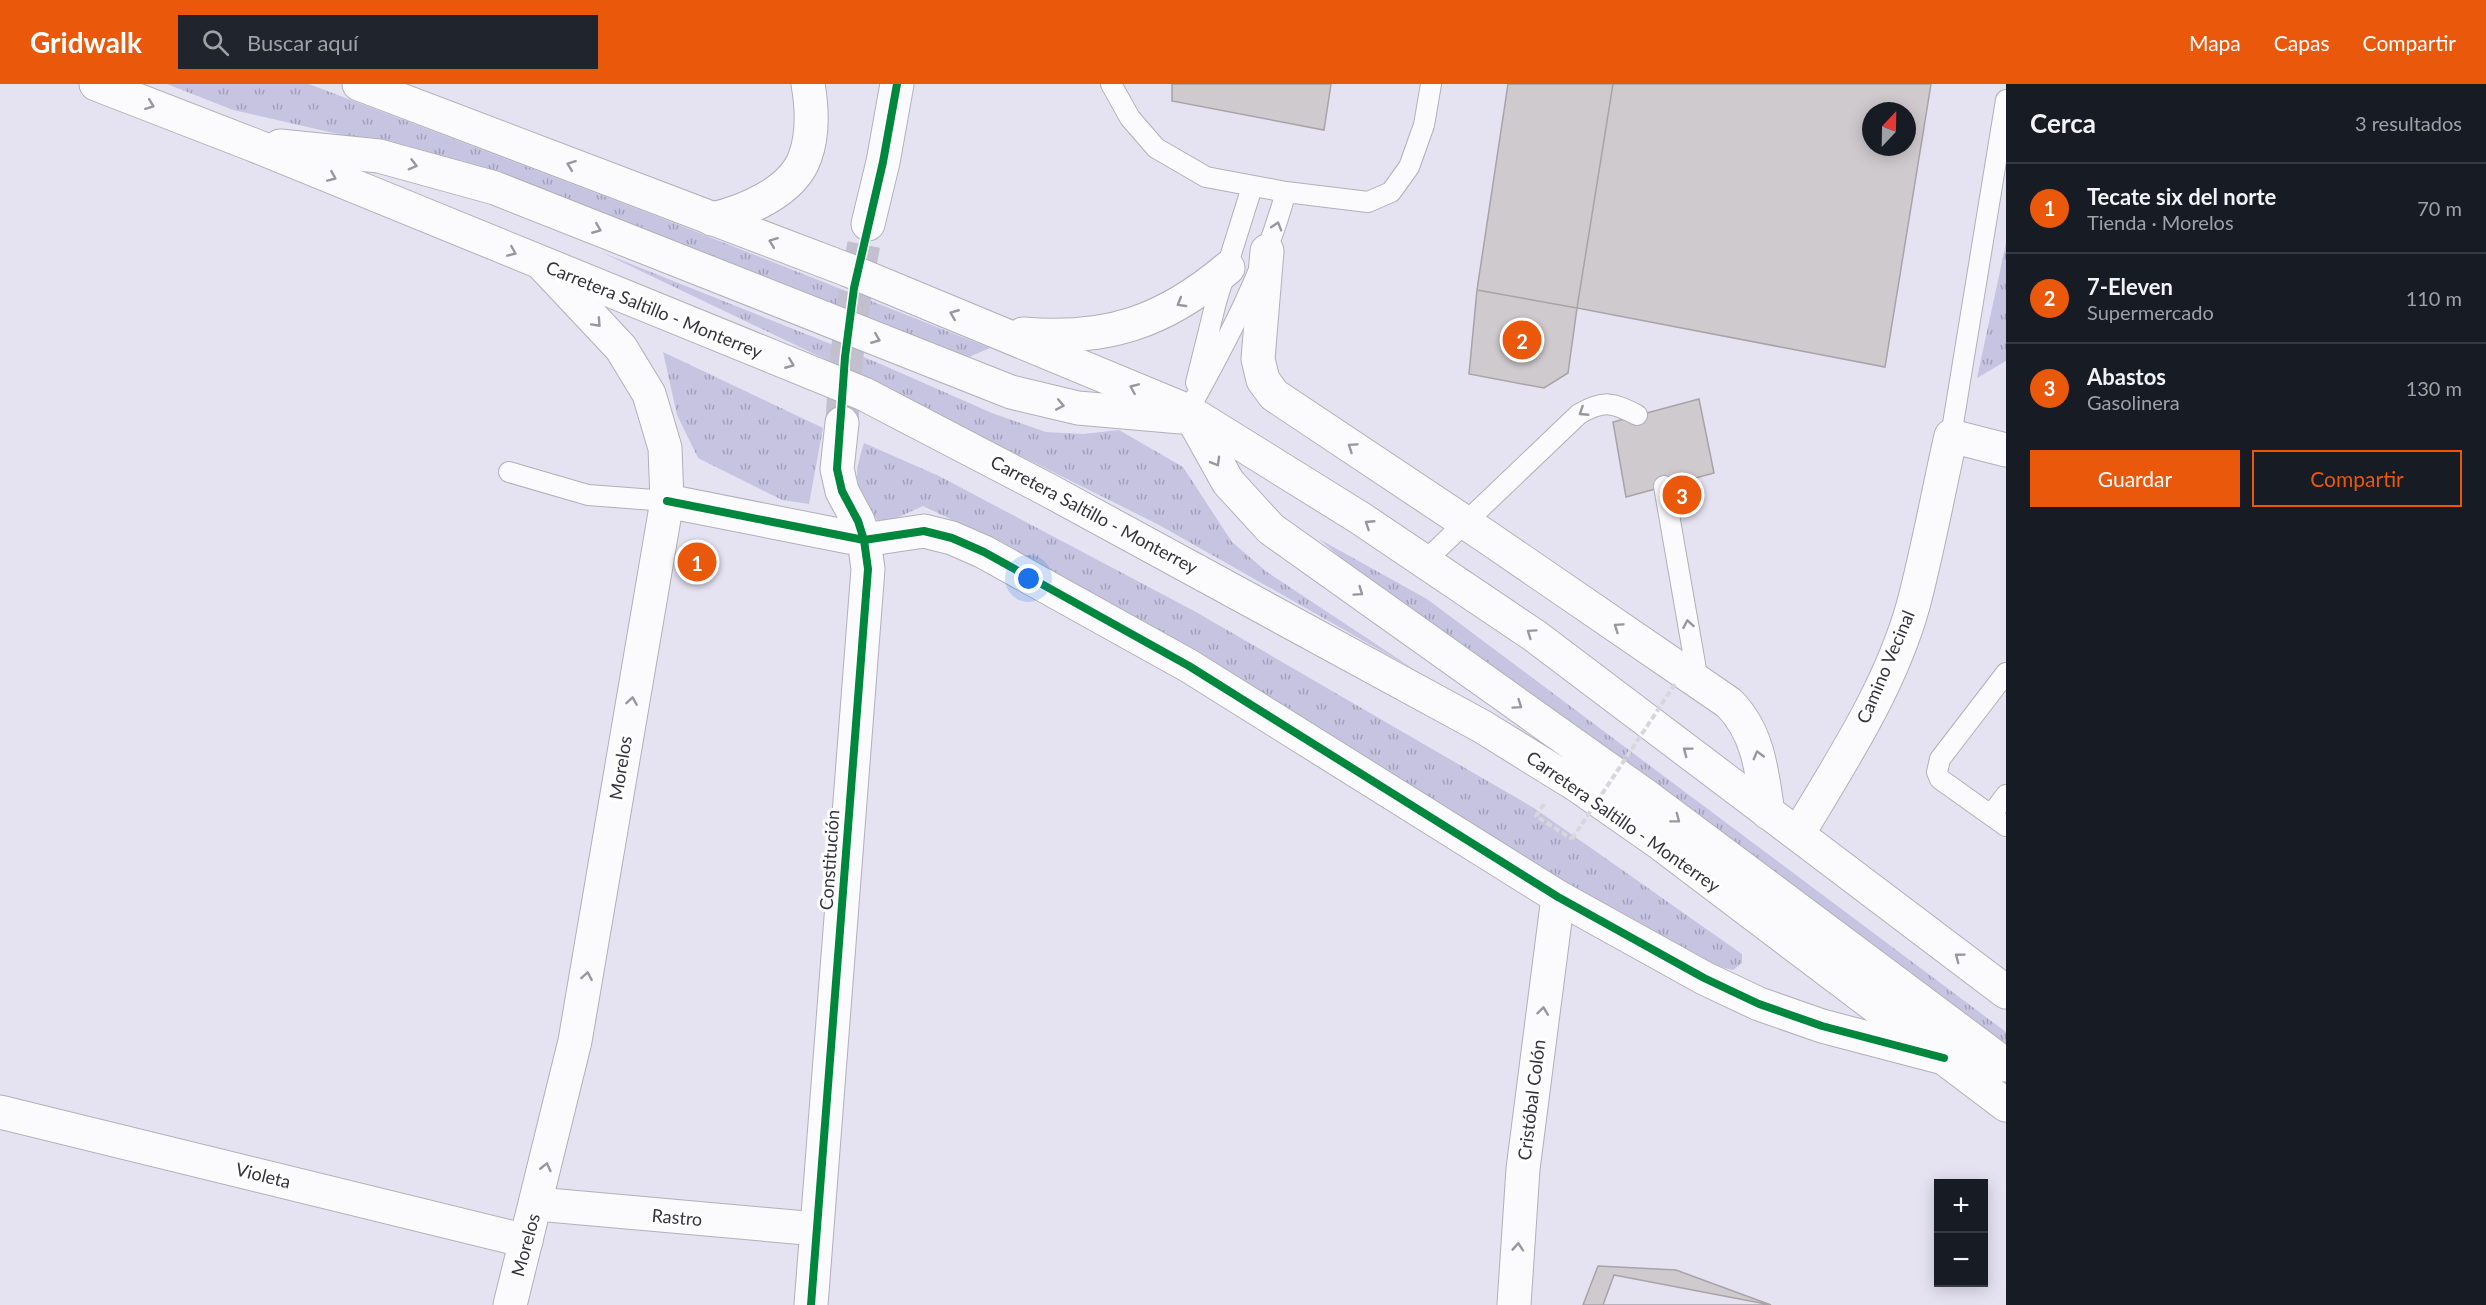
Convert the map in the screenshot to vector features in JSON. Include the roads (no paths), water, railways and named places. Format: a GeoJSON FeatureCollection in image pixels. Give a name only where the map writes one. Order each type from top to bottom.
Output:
{"type":"FeatureCollection","features":[{"type":"Feature","properties":{"kind":"main road","name":"Carretera Saltillo - Monterrey"},"geometry":{"type":"LineString","coordinates":[[96,84],[252,144],[543,265],[864,394],[1048,490],[1483,727],[1578,786],[1661,844],[2006,1104]]}},
{"type":"Feature","properties":{"kind":"main road"},"geometry":{"type":"LineString","coordinates":[[359,84],[999,332],[1188,411],[1425,561],[1535,636],[2006,992]]}},
{"type":"Feature","properties":{"kind":"main road"},"geometry":{"type":"LineString","coordinates":[[712,219],[748,209],[765,200],[794,175],[805,159],[810,135],[808,84]]}},
{"type":"Feature","properties":{"kind":"main road"},"geometry":{"type":"LineString","coordinates":[[868,224],[883,162],[897,84]]}},
{"type":"Feature","properties":{"kind":"main road"},"geometry":{"type":"LineString","coordinates":[[252,144],[379,156],[495,188],[1011,392],[1044,402],[1078,408],[1179,418],[1188,411]]}},
{"type":"Feature","properties":{"kind":"main road"},"geometry":{"type":"LineString","coordinates":[[1267,251],[1258,359],[1263,380],[1274,395],[1464,521],[1686,683],[1729,703],[1746,723],[1761,767],[1768,813]]}},
{"type":"Feature","properties":{"kind":"main road","name":"Morelos"},"geometry":{"type":"LineString","coordinates":[[510,1305],[537,1204],[579,1019],[667,501],[665,448],[649,394],[621,348],[543,265]]}},
{"type":"Feature","properties":{"kind":"main road"},"geometry":{"type":"LineString","coordinates":[[999,332],[1060,336],[1090,334],[1128,327],[1165,313],[1190,298],[1228,267]]}},
{"type":"Feature","properties":{"kind":"main road"},"geometry":{"type":"LineString","coordinates":[[1188,411],[1228,483],[1271,529],[1646,796],[2006,1065]]}},
{"type":"Feature","properties":{"kind":"main road","name":"Constitución"},"geometry":{"type":"LineString","coordinates":[[810,1305],[868,569],[864,540],[842,490],[837,470],[842,423]]}},
{"type":"Feature","properties":{"kind":"main road"},"geometry":{"type":"LineString","coordinates":[[1951,436],[2006,450]]}},
{"type":"Feature","properties":{"kind":"main road","name":"Camino Vecinal"},"geometry":{"type":"LineString","coordinates":[[1798,834],[1855,739],[1889,669],[1912,607],[1951,436]]}},
{"type":"Feature","properties":{"kind":"main road"},"geometry":{"type":"LineString","coordinates":[[667,501],[864,540],[924,531],[952,538],[984,552],[1189,666],[1558,897],[1704,978],[1759,1004],[1822,1026],[1944,1058]]}},
{"type":"Feature","properties":{"kind":"main road","name":"Cristóbal Colón"},"geometry":{"type":"LineString","coordinates":[[1514,1305],[1523,1169],[1558,897]]}},
{"type":"Feature","properties":{"kind":"main road","name":"Violeta"},"geometry":{"type":"LineString","coordinates":[[0,1112],[526,1241]]}},
{"type":"Feature","properties":{"kind":"main road","name":"Rastro"},"geometry":{"type":"LineString","coordinates":[[537,1204],[817,1229]]}},
{"type":"Feature","properties":{"kind":"lane"},"geometry":{"type":"LineString","coordinates":[[1111,84],[1130,118],[1156,148],[1206,177],[1252,187],[1368,202],[1391,192],[1409,167],[1424,125],[1431,84]]}},
{"type":"Feature","properties":{"kind":"lane"},"geometry":{"type":"LineString","coordinates":[[1951,436],[2006,100]]}},
{"type":"Feature","properties":{"kind":"lane"},"geometry":{"type":"LineString","coordinates":[[1188,411],[1252,187]]}},
{"type":"Feature","properties":{"kind":"lane"},"geometry":{"type":"LineString","coordinates":[[1188,411],[1243,311],[1267,251],[1286,192]]}},
{"type":"Feature","properties":{"kind":"lane"},"geometry":{"type":"LineString","coordinates":[[1425,561],[1464,521],[1579,414],[1601,403],[1617,405],[1637,415]]}},
{"type":"Feature","properties":{"kind":"lane"},"geometry":{"type":"LineString","coordinates":[[509,472],[588,495],[667,501]]}},
{"type":"Feature","properties":{"kind":"lane"},"geometry":{"type":"LineString","coordinates":[[1664,486],[1686,683]]}},
{"type":"Feature","properties":{"kind":"lane"},"geometry":{"type":"LineString","coordinates":[[2006,673],[1940,759],[1937,771],[1940,779],[1999,821],[2006,795]]}},
{"type":"Feature","properties":{"kind":"tunnel"},"geometry":{"type":"LineString","coordinates":[[842,423],[851,323],[868,224]]}},
{"type":"Feature","properties":{"kind":"place","name":"7-Eleven"},"geometry":{"type":"Point","coordinates":[1522,340]}},
{"type":"Feature","properties":{"kind":"place","name":"Abastos"},"geometry":{"type":"Point","coordinates":[1682,495]}},
{"type":"Feature","properties":{"kind":"place","name":"Tecate six del norte"},"geometry":{"type":"Point","coordinates":[697,562]}}]}
